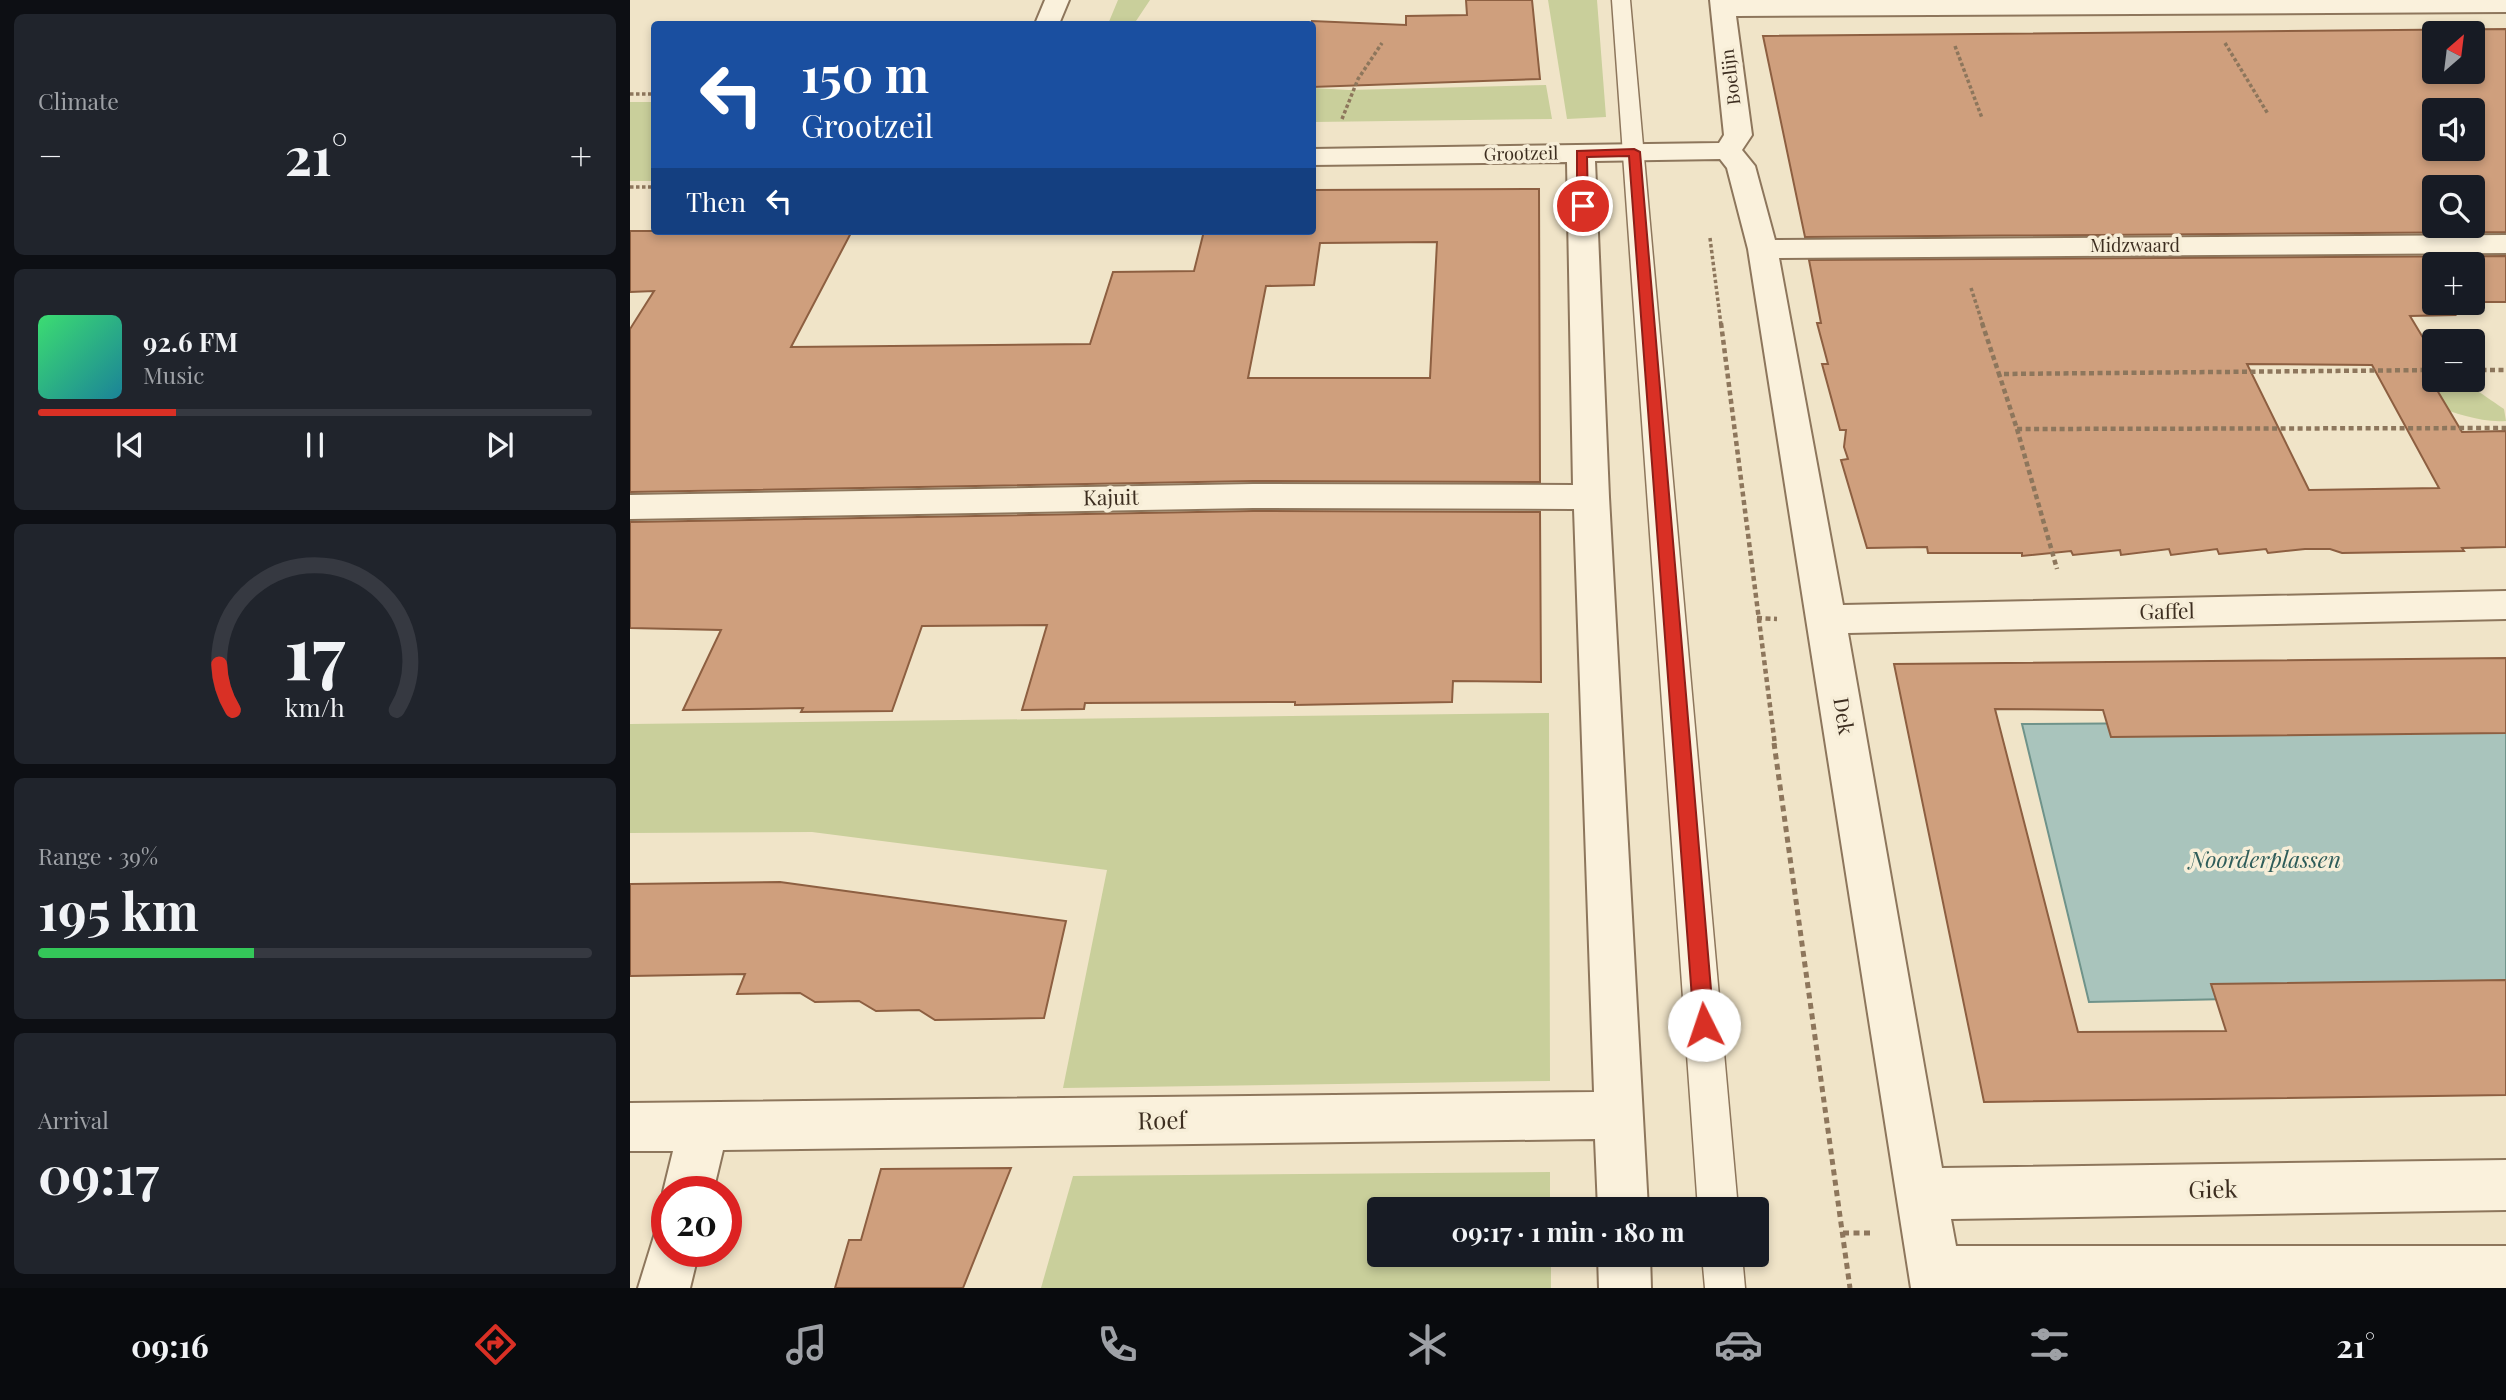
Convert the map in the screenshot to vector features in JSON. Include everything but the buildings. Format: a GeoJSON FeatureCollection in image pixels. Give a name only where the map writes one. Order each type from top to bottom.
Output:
{"type":"FeatureCollection","features":[{"type":"Feature","properties":{"kind":"street"},"geometry":{"type":"LineString","coordinates":[[1047,21],[1057,0]]}},
{"type":"Feature","properties":{"kind":"street"},"geometry":{"type":"LineString","coordinates":[[1723,4],[1940,7],[2506,5]]}},
{"type":"Feature","properties":{"kind":"street","name":"Boelijn"},"geometry":{"type":"LineString","coordinates":[[1723,4],[1738,135],[1728,151]]}},
{"type":"Feature","properties":{"kind":"street","name":"Grootzeil"},"geometry":{"type":"LineString","coordinates":[[1316,157],[1728,151]]}},
{"type":"Feature","properties":{"kind":"street","name":"Dek"},"geometry":{"type":"LineString","coordinates":[[1728,151],[1741,166],[1763,249],[1936,1280]]}},
{"type":"Feature","properties":{"kind":"street"},"geometry":{"type":"LineString","coordinates":[[1581,153],[1591,497],[1622,1197]]}},
{"type":"Feature","properties":{"kind":"street","name":"Midzwaard"},"geometry":{"type":"LineString","coordinates":[[1763,249],[2506,244]]}},
{"type":"Feature","properties":{"kind":"street","name":"Kajuit"},"geometry":{"type":"LineString","coordinates":[[630,507],[1253,496],[1591,497]]}},
{"type":"Feature","properties":{"kind":"street","name":"Gaffel"},"geometry":{"type":"LineString","coordinates":[[1827,619],[2506,606]]}},
{"type":"Feature","properties":{"kind":"street","name":"Roef"},"geometry":{"type":"LineString","coordinates":[[630,1127],[1620,1115]]}},
{"type":"Feature","properties":{"kind":"street"},"geometry":{"type":"LineString","coordinates":[[692,1176],[704,1127]]}},
{"type":"Feature","properties":{"kind":"street","name":"Giek"},"geometry":{"type":"LineString","coordinates":[[1920,1194],[2506,1185]]}},
{"type":"Feature","properties":{"kind":"street"},"geometry":{"type":"LineString","coordinates":[[664,1288],[669,1267]]}},
{"type":"Feature","properties":{"kind":"street"},"geometry":{"type":"LineString","coordinates":[[1624,1267],[1625,1288]]}},
{"type":"Feature","properties":{"kind":"street"},"geometry":{"type":"LineString","coordinates":[[1936,1280],[2506,1272]]}},
{"type":"Feature","properties":{"kind":"lane"},"geometry":{"type":"LineString","coordinates":[[1621,0],[1717,1197]]}},
{"type":"Feature","properties":{"kind":"lane"},"geometry":{"type":"LineString","coordinates":[[1723,1267],[1724,1288]]}},
{"type":"Feature","properties":{"kind":"path"},"geometry":{"type":"LineString","coordinates":[[2201,6],[2268,114]]}},
{"type":"Feature","properties":{"kind":"path"},"geometry":{"type":"LineString","coordinates":[[1940,7],[1982,118]]}},
{"type":"Feature","properties":{"kind":"path"},"geometry":{"type":"LineString","coordinates":[[1348,128],[1342,120],[1347,99],[1366,64],[1382,43]]}},
{"type":"Feature","properties":{"kind":"path"},"geometry":{"type":"LineString","coordinates":[[630,94],[651,94]]}},
{"type":"Feature","properties":{"kind":"path"},"geometry":{"type":"LineString","coordinates":[[630,187],[651,187]]}},
{"type":"Feature","properties":{"kind":"path"},"geometry":{"type":"LineString","coordinates":[[1710,234],[1758,632],[1850,1288]]}},
{"type":"Feature","properties":{"kind":"path"},"geometry":{"type":"LineString","coordinates":[[1958,247],[2017,429],[2070,614]]}},
{"type":"Feature","properties":{"kind":"path"},"geometry":{"type":"LineString","coordinates":[[1999,374],[2422,370]]}},
{"type":"Feature","properties":{"kind":"path"},"geometry":{"type":"LineString","coordinates":[[2485,370],[2506,370]]}},
{"type":"Feature","properties":{"kind":"path"},"geometry":{"type":"LineString","coordinates":[[2017,429],[2506,428]]}},
{"type":"Feature","properties":{"kind":"green space"},"geometry":{"type":"Polygon","coordinates":[[[1118,0],[1150,0],[1136,21],[1109,21],[1118,0]]]}},
{"type":"Feature","properties":{"kind":"green space"},"geometry":{"type":"Polygon","coordinates":[[[1548,0],[1597,0],[1606,117],[1567,119],[1548,0]]]}},
{"type":"Feature","properties":{"kind":"green space"},"geometry":{"type":"Polygon","coordinates":[[[1546,85],[1552,119],[1316,122],[1316,88],[1349,90],[1546,85]]]}},
{"type":"Feature","properties":{"kind":"green space"},"geometry":{"type":"Polygon","coordinates":[[[630,102],[651,102],[651,181],[630,181],[630,102]]]}},
{"type":"Feature","properties":{"kind":"green space"},"geometry":{"type":"Polygon","coordinates":[[[2432,392],[2479,392],[2504,409],[2506,421],[2478,419],[2433,406],[2432,392]]]}},
{"type":"Feature","properties":{"kind":"green space"},"geometry":{"type":"Polygon","coordinates":[[[1549,713],[1550,1081],[1063,1088],[1107,870],[812,832],[630,833],[630,724],[1549,713]]]}},
{"type":"Feature","properties":{"kind":"green space"},"geometry":{"type":"Polygon","coordinates":[[[1550,1172],[1550,1197],[1367,1197],[1367,1267],[1551,1267],[1551,1288],[1041,1288],[1073,1176],[1550,1172]]]}},
{"type":"Feature","properties":{"kind":"water","name":"Noorderplassen"},"geometry":{"type":"Polygon","coordinates":[[[2506,721],[2506,993],[2089,1002],[2022,724],[2506,721]]]}},
{"type":"Feature","properties":{"kind":"route"},"geometry":{"type":"LineString","coordinates":[[1583,206],[1581,153],[1634,152],[1704,1025]]}}]}
